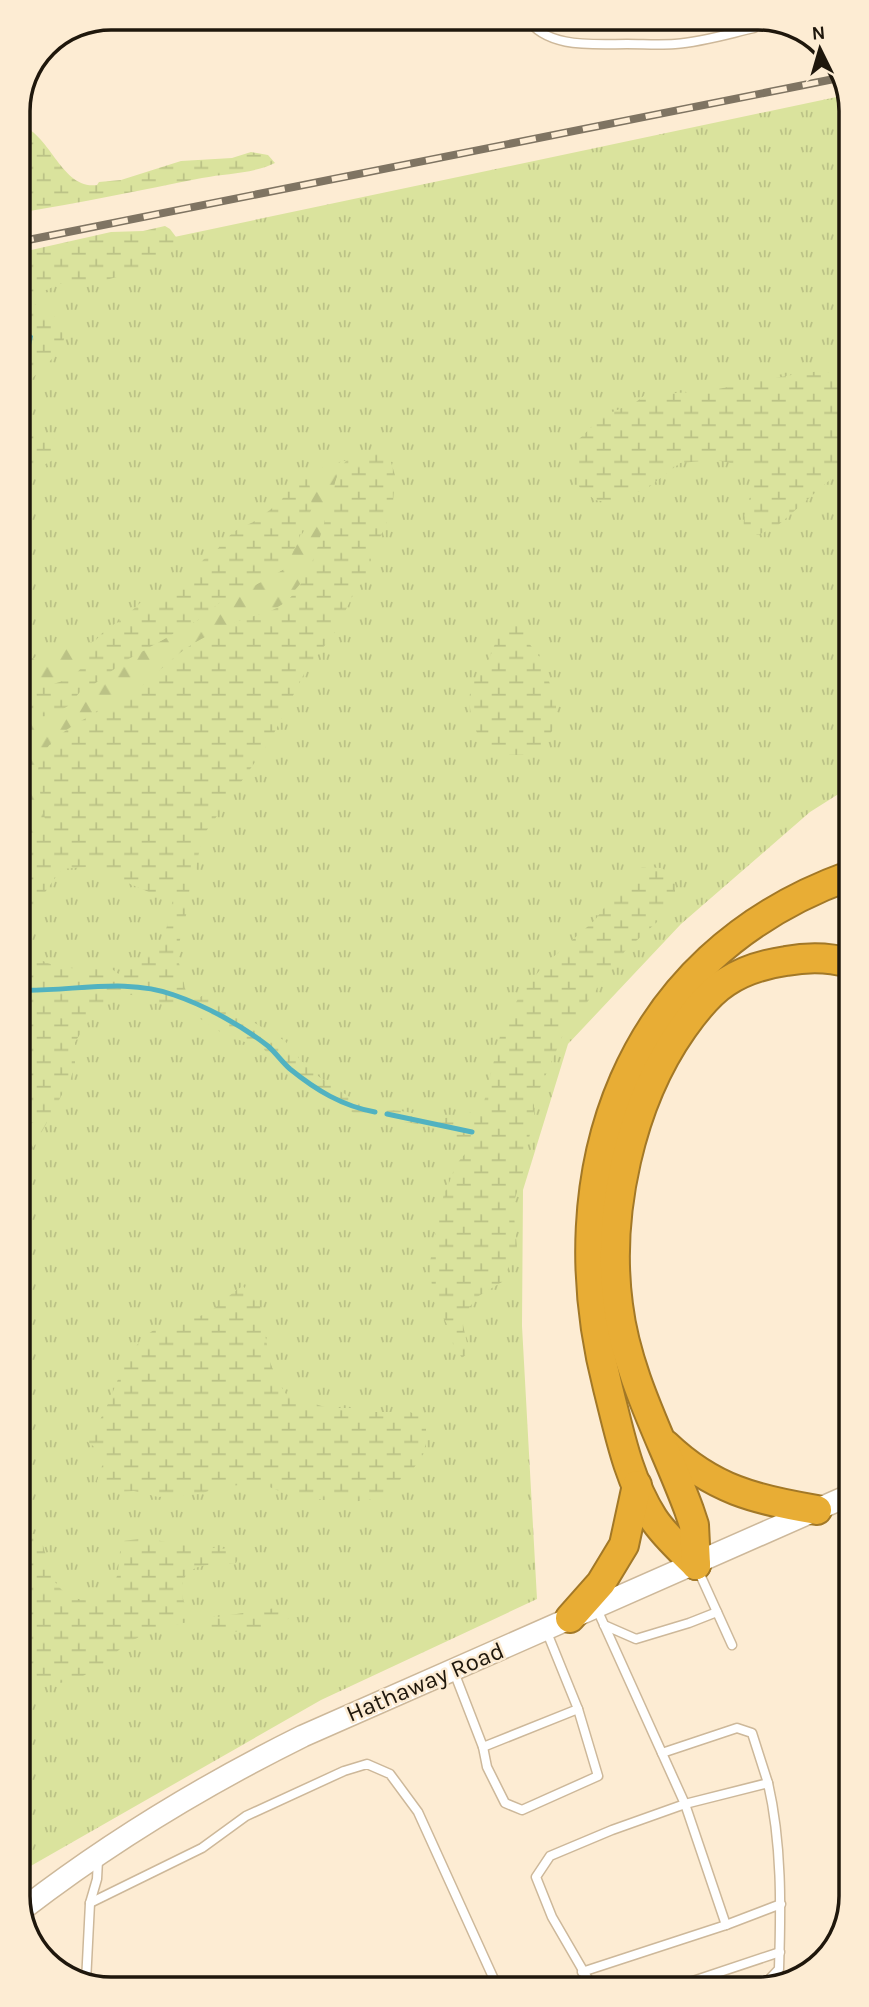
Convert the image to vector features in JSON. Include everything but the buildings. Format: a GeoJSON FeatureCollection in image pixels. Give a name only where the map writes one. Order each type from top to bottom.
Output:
{"type":"FeatureCollection","features":[{"type":"Feature","properties":{"kind":"highway"},"geometry":{"type":"LineString","coordinates":[[696,1564],[653,1519],[637,1485],[623,1446],[599,1354],[590,1280],[592,1219],[602,1146],[618,1094],[653,1025],[707,960],[770,911],[839,880]]}},
{"type":"Feature","properties":{"kind":"highway"},"geometry":{"type":"LineString","coordinates":[[696,1564],[694,1525],[690,1510],[643,1399],[627,1353],[616,1285],[617,1216],[636,1119],[678,1035],[708,997],[726,982],[772,963],[819,958],[839,961]]}},
{"type":"Feature","properties":{"kind":"highway"},"geometry":{"type":"LineString","coordinates":[[662,1441],[692,1468],[732,1490],[774,1503],[817,1510]]}},
{"type":"Feature","properties":{"kind":"highway"},"geometry":{"type":"LineString","coordinates":[[558,1624],[601,1583],[624,1545],[637,1485]]}},
{"type":"Feature","properties":{"kind":"main road","name":"Hathaway Road"},"geometry":{"type":"LineString","coordinates":[[30,1904],[99,1854],[170,1808],[276,1749],[558,1624],[600,1616],[696,1564],[839,1500]]}},
{"type":"Feature","properties":{"kind":"lane"},"geometry":{"type":"LineString","coordinates":[[539,30],[553,38],[583,44],[676,44],[746,30]]}},
{"type":"Feature","properties":{"kind":"lane"},"geometry":{"type":"LineString","coordinates":[[696,1564],[732,1645]]}},
{"type":"Feature","properties":{"kind":"lane"},"geometry":{"type":"LineString","coordinates":[[600,1616],[636,1639],[717,1612]]}},
{"type":"Feature","properties":{"kind":"lane"},"geometry":{"type":"LineString","coordinates":[[600,1616],[685,1804],[726,1925]]}},
{"type":"Feature","properties":{"kind":"lane"},"geometry":{"type":"LineString","coordinates":[[453,1670],[483,1746],[487,1767],[505,1803],[522,1810],[598,1776],[578,1709],[558,1624]]}},
{"type":"Feature","properties":{"kind":"lane"},"geometry":{"type":"LineString","coordinates":[[483,1746],[578,1709]]}},
{"type":"Feature","properties":{"kind":"lane"},"geometry":{"type":"LineString","coordinates":[[662,1753],[737,1728],[752,1733],[774,1811],[781,1904],[779,1969],[772,1976]]}},
{"type":"Feature","properties":{"kind":"lane"},"geometry":{"type":"LineString","coordinates":[[90,1903],[202,1848],[246,1816],[344,1771],[367,1764],[390,1774],[418,1812],[493,1977]]}},
{"type":"Feature","properties":{"kind":"lane"},"geometry":{"type":"LineString","coordinates":[[586,1977],[552,1917],[536,1877],[550,1856],[685,1804],[768,1783]]}},
{"type":"Feature","properties":{"kind":"lane"},"geometry":{"type":"LineString","coordinates":[[86,1973],[90,1903],[97,1879],[99,1854]]}},
{"type":"Feature","properties":{"kind":"lane"},"geometry":{"type":"LineString","coordinates":[[582,1972],[781,1904]]}},
{"type":"Feature","properties":{"kind":"lane"},"geometry":{"type":"LineString","coordinates":[[705,1977],[780,1952]]}},
{"type":"Feature","properties":{"kind":"green space"},"geometry":{"type":"Polygon","coordinates":[[[838,97],[839,100],[839,794],[810,812],[681,924],[568,1044],[523,1190],[522,1326],[537,1599],[321,1700],[30,1866],[30,267],[838,97]]]}},
{"type":"Feature","properties":{"kind":"green space"},"geometry":{"type":"Polygon","coordinates":[[[30,130],[74,179],[85,184],[97,185],[99,182],[121,180],[181,161],[232,158],[251,152],[268,155],[275,163],[248,171],[30,211],[30,130]]]}},
{"type":"Feature","properties":{"kind":"green space"},"geometry":{"type":"Polygon","coordinates":[[[165,226],[170,229],[176,237],[171,253],[148,268],[106,280],[62,283],[30,297],[30,250],[111,232],[143,231],[165,226]]]}},
{"type":"Feature","properties":{"kind":"green space"},"geometry":{"type":"Polygon","coordinates":[[[30,301],[55,317],[62,325],[64,333],[60,349],[30,382],[30,354],[33,336],[30,334],[30,301]]]}},
{"type":"Feature","properties":{"kind":"green space"},"geometry":{"type":"Polygon","coordinates":[[[824,371],[839,376],[839,472],[776,527],[758,535],[744,529],[745,512],[755,480],[752,467],[715,460],[680,463],[649,487],[612,503],[595,500],[578,486],[577,441],[603,416],[636,402],[645,395],[707,391],[824,371]]]}},
{"type":"Feature","properties":{"kind":"green space"},"geometry":{"type":"Polygon","coordinates":[[[30,428],[63,445],[57,457],[30,471],[30,456],[36,455],[30,447],[30,428]]]}},
{"type":"Feature","properties":{"kind":"green space"},"geometry":{"type":"Polygon","coordinates":[[[378,448],[388,453],[395,475],[393,502],[371,557],[371,567],[355,591],[335,632],[306,670],[270,741],[202,837],[195,873],[190,884],[178,959],[186,992],[197,999],[205,994],[210,996],[285,1041],[315,1074],[354,1100],[373,1106],[373,1115],[359,1115],[310,1091],[262,1048],[225,1035],[193,1014],[191,1006],[181,1002],[151,1004],[132,995],[111,995],[75,1042],[75,1063],[71,1078],[52,1113],[30,1124],[30,954],[53,965],[72,968],[109,967],[120,975],[152,951],[164,934],[173,895],[156,895],[130,884],[111,871],[86,867],[62,869],[30,909],[30,833],[47,831],[38,770],[42,756],[51,743],[63,733],[134,692],[188,647],[227,625],[270,611],[287,601],[302,582],[313,559],[341,467],[348,459],[378,448]]]}},
{"type":"Feature","properties":{"kind":"green space"},"geometry":{"type":"Polygon","coordinates":[[[347,460],[337,478],[307,576],[283,604],[269,612],[238,621],[193,644],[132,694],[85,717],[38,770],[47,832],[30,833],[30,717],[51,716],[68,706],[80,692],[125,661],[198,620],[227,597],[237,595],[286,568],[294,546],[304,531],[309,480],[303,474],[347,460]]]}},
{"type":"Feature","properties":{"kind":"green space"},"geometry":{"type":"Polygon","coordinates":[[[303,474],[309,480],[312,508],[286,568],[237,595],[227,597],[198,620],[125,661],[80,692],[68,706],[51,716],[30,717],[30,686],[50,685],[72,678],[84,665],[95,641],[105,630],[123,619],[141,602],[176,592],[204,559],[212,555],[233,532],[257,520],[280,502],[303,474]]]}},
{"type":"Feature","properties":{"kind":"green space"},"geometry":{"type":"Polygon","coordinates":[[[513,622],[523,629],[528,642],[541,659],[556,701],[552,731],[537,755],[505,754],[489,748],[478,734],[471,714],[472,685],[488,661],[501,632],[513,622]]]}},
{"type":"Feature","properties":{"kind":"green space"},"geometry":{"type":"Polygon","coordinates":[[[95,641],[74,674],[58,682],[30,685],[30,659],[95,641]]]}},
{"type":"Feature","properties":{"kind":"green space"},"geometry":{"type":"Polygon","coordinates":[[[642,867],[662,868],[675,883],[675,895],[657,922],[625,951],[563,1035],[534,1102],[534,1119],[524,1157],[524,1169],[513,1205],[517,1248],[502,1282],[477,1297],[469,1308],[463,1325],[469,1352],[462,1358],[433,1300],[430,1262],[444,1193],[455,1168],[466,1153],[447,1136],[430,1127],[386,1120],[383,1116],[385,1111],[395,1110],[449,1118],[483,1106],[502,1028],[519,997],[543,966],[595,920],[614,894],[642,867]]]}},
{"type":"Feature","properties":{"kind":"green space"},"geometry":{"type":"Polygon","coordinates":[[[52,1113],[30,1153],[30,1124],[52,1113]]]}},
{"type":"Feature","properties":{"kind":"green space"},"geometry":{"type":"Polygon","coordinates":[[[243,1286],[260,1306],[270,1362],[286,1394],[299,1402],[328,1408],[410,1412],[421,1417],[426,1427],[423,1455],[413,1469],[385,1492],[369,1500],[349,1502],[294,1497],[267,1486],[250,1484],[218,1487],[201,1494],[158,1497],[134,1491],[110,1492],[99,1485],[97,1481],[103,1463],[102,1453],[88,1442],[133,1350],[147,1334],[157,1328],[202,1315],[243,1286]]]}},
{"type":"Feature","properties":{"kind":"green space"},"geometry":{"type":"Polygon","coordinates":[[[34,1534],[42,1543],[54,1581],[72,1597],[95,1599],[109,1591],[116,1579],[123,1541],[146,1538],[181,1545],[239,1550],[236,1563],[200,1566],[187,1574],[183,1581],[183,1598],[195,1616],[217,1617],[289,1606],[293,1609],[286,1620],[243,1631],[220,1632],[190,1623],[173,1626],[133,1640],[99,1667],[78,1678],[55,1684],[30,1681],[30,1535],[34,1534]]]}},
{"type":"Feature","properties":{"kind":"waterway"},"geometry":{"type":"LineString","coordinates":[[30,990],[137,987],[186,999],[246,1031],[268,1046],[290,1069],[320,1090],[351,1106],[375,1112]]}},
{"type":"Feature","properties":{"kind":"waterway"},"geometry":{"type":"LineString","coordinates":[[387,1114],[472,1132]]}},
{"type":"Feature","properties":{"kind":"railway"},"geometry":{"type":"LineString","coordinates":[[30,240],[833,79]]}}]}
